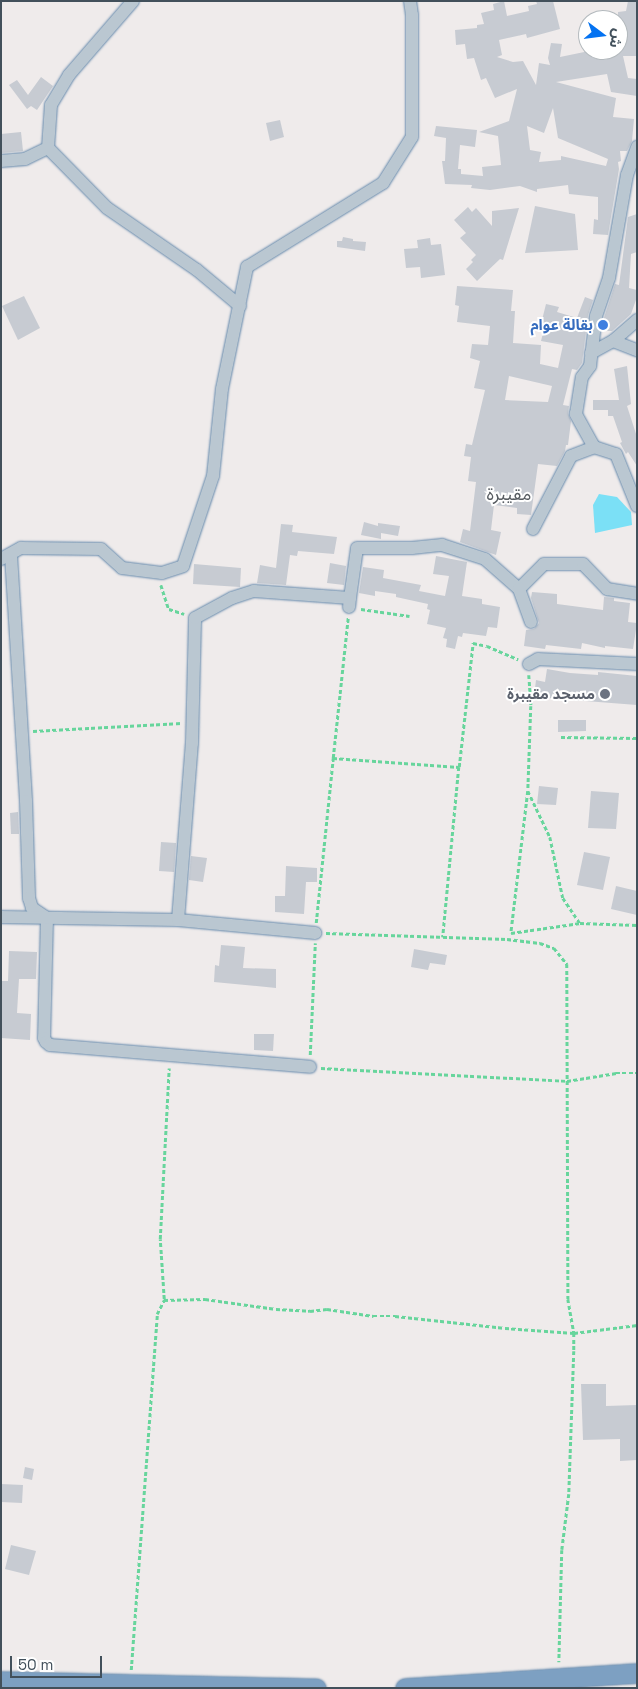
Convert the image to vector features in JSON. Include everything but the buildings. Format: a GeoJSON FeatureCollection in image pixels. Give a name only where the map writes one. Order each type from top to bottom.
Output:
{"type":"FeatureCollection","features":[{"type":"Feature","properties":{"kind":"highway"},"geometry":{"type":"LineString","coordinates":[[405,1688],[637,1674]]}},
{"type":"Feature","properties":{"kind":"highway"},"geometry":{"type":"LineString","coordinates":[[1,1681],[316,1688]]}},
{"type":"Feature","properties":{"kind":"street"},"geometry":{"type":"LineString","coordinates":[[133,1],[69,75],[50,105],[48,148],[107,208],[197,270],[240,306]]}},
{"type":"Feature","properties":{"kind":"street"},"geometry":{"type":"LineString","coordinates":[[47,918],[32,908],[29,898],[22,734],[6,557],[21,548],[101,549],[122,568],[162,573],[183,566],[213,476],[222,389],[248,267],[383,183],[412,137],[412,15],[410,1]]}},
{"type":"Feature","properties":{"kind":"street"},"geometry":{"type":"LineString","coordinates":[[594,447],[576,414],[582,377],[590,366],[596,316],[609,278],[627,175],[637,147]]}},
{"type":"Feature","properties":{"kind":"street"},"geometry":{"type":"LineString","coordinates":[[1,161],[25,159],[48,148]]}},
{"type":"Feature","properties":{"kind":"street"},"geometry":{"type":"LineString","coordinates":[[591,353],[613,341],[637,320]]}},
{"type":"Feature","properties":{"kind":"street"},"geometry":{"type":"LineString","coordinates":[[613,341],[637,350]]}},
{"type":"Feature","properties":{"kind":"street"},"geometry":{"type":"LineString","coordinates":[[533,529],[571,456],[594,447],[616,454],[637,506]]}},
{"type":"Feature","properties":{"kind":"street"},"geometry":{"type":"LineString","coordinates":[[178,920],[193,723],[195,618],[232,598],[254,591],[349,602],[356,552],[360,546],[412,548],[442,545],[485,559],[519,589],[531,622]]}},
{"type":"Feature","properties":{"kind":"street"},"geometry":{"type":"LineString","coordinates":[[519,589],[544,564],[582,564],[607,589],[637,594]]}},
{"type":"Feature","properties":{"kind":"street"},"geometry":{"type":"LineString","coordinates":[[529,664],[538,659],[637,664]]}},
{"type":"Feature","properties":{"kind":"street"},"geometry":{"type":"LineString","coordinates":[[1,917],[178,920],[315,933]]}},
{"type":"Feature","properties":{"kind":"street"},"geometry":{"type":"LineString","coordinates":[[47,918],[44,1038],[50,1045],[310,1067]]}},
{"type":"Feature","properties":{"kind":"path"},"geometry":{"type":"LineString","coordinates":[[162,573],[160,589],[169,609],[195,618]]}},
{"type":"Feature","properties":{"kind":"path"},"geometry":{"type":"LineString","coordinates":[[410,616],[349,602],[315,933],[310,1067],[567,1081],[616,1072],[637,1073]]}},
{"type":"Feature","properties":{"kind":"path"},"geometry":{"type":"LineString","coordinates":[[443,937],[473,643],[487,646],[529,664],[531,706],[528,791],[511,932],[580,923],[637,925]]}},
{"type":"Feature","properties":{"kind":"path"},"geometry":{"type":"LineString","coordinates":[[22,734],[193,723]]}},
{"type":"Feature","properties":{"kind":"path"},"geometry":{"type":"LineString","coordinates":[[561,737],[637,738]]}},
{"type":"Feature","properties":{"kind":"path"},"geometry":{"type":"LineString","coordinates":[[333,758],[460,767]]}},
{"type":"Feature","properties":{"kind":"path"},"geometry":{"type":"LineString","coordinates":[[528,791],[550,837],[563,898],[580,923]]}},
{"type":"Feature","properties":{"kind":"path"},"geometry":{"type":"LineString","coordinates":[[315,933],[523,941],[554,948],[567,964],[568,1299],[574,1333],[569,1494],[561,1559],[559,1679]]}},
{"type":"Feature","properties":{"kind":"path"},"geometry":{"type":"LineString","coordinates":[[130,1684],[158,1314],[164,1300],[160,1239],[170,1056]]}},
{"type":"Feature","properties":{"kind":"path"},"geometry":{"type":"LineString","coordinates":[[164,1300],[206,1299],[276,1309],[310,1311],[326,1309],[373,1316],[395,1316],[504,1328],[574,1333],[637,1325]]}},
{"type":"Feature","properties":{"kind":"water"},"geometry":{"type":"Polygon","coordinates":[[[599,494],[617,497],[631,512],[632,525],[595,533],[593,505],[599,494]]]}},
{"type":"Feature","properties":{"kind":"place","name":"بقالة عوام"},"geometry":{"type":"Point","coordinates":[603,325]}},
{"type":"Feature","properties":{"kind":"place","name":"مسجد مقيبرة"},"geometry":{"type":"Point","coordinates":[605,694]}},
{"type":"Feature","properties":{"kind":"district","name":"مقيبرة"},"geometry":{"type":"Point","coordinates":[509,494]}}]}
